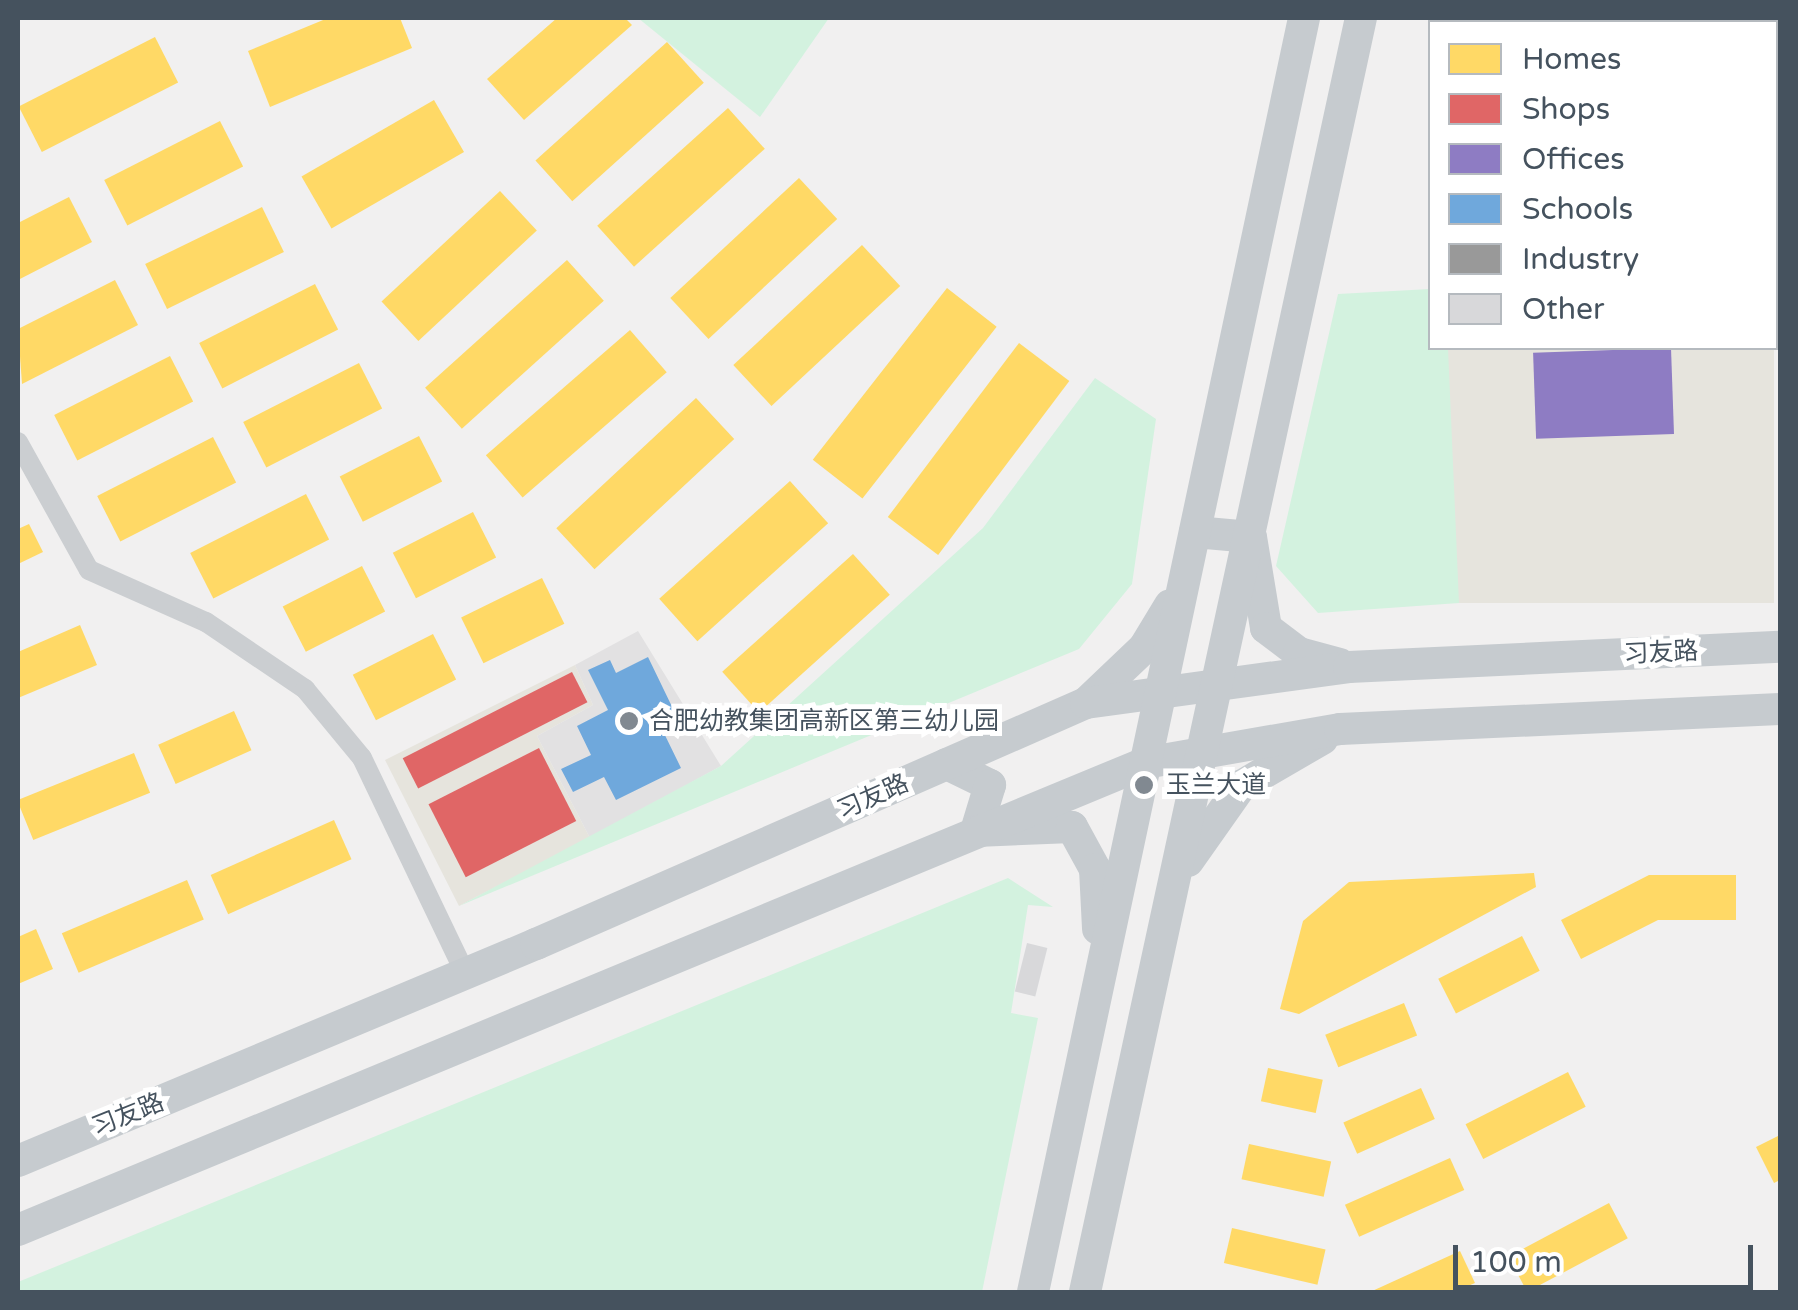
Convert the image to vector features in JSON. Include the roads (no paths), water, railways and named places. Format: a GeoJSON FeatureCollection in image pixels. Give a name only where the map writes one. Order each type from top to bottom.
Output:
{"type":"FeatureCollection","features":[{"type":"Feature","properties":{"kind":"main road"},"geometry":{"type":"LineString","coordinates":[[1033,1292],[1304,18]]}},
{"type":"Feature","properties":{"kind":"main road"},"geometry":{"type":"LineString","coordinates":[[1085,1292],[1166,940],[1360,18]]}},
{"type":"Feature","properties":{"kind":"main road"},"geometry":{"type":"LineString","coordinates":[[1194,532],[1250,537]]}},
{"type":"Feature","properties":{"kind":"main road"},"geometry":{"type":"LineString","coordinates":[[1250,537],[1266,628],[1299,653],[1349,667]]}},
{"type":"Feature","properties":{"kind":"main road"},"geometry":{"type":"LineString","coordinates":[[1086,703],[1144,648],[1184,581]]}},
{"type":"Feature","properties":{"kind":"main road","name":"习友路"},"geometry":{"type":"LineString","coordinates":[[18,1161],[465,974],[1086,703],[1349,667],[1780,647]]}},
{"type":"Feature","properties":{"kind":"main road"},"geometry":{"type":"LineString","coordinates":[[18,1230],[1145,763],[1340,729],[1780,709]]}},
{"type":"Feature","properties":{"kind":"main road"},"geometry":{"type":"LineString","coordinates":[[1180,873],[1241,786],[1340,729]]}},
{"type":"Feature","properties":{"kind":"main road"},"geometry":{"type":"LineString","coordinates":[[947,764],[990,785],[976,831]]}},
{"type":"Feature","properties":{"kind":"main road"},"geometry":{"type":"LineString","coordinates":[[976,831],[1072,826],[1096,869],[1100,979]]}},
{"type":"Feature","properties":{"kind":"main road"},"geometry":{"type":"LineString","coordinates":[[1111,927],[1166,940]]}},
{"type":"Feature","properties":{"kind":"street"},"geometry":{"type":"LineString","coordinates":[[18,442],[90,570],[206,622],[305,689],[362,758],[465,974]]}},
{"type":"Feature","properties":{"kind":"place","name":"合肥幼教集团高新区第三幼儿园"},"geometry":{"type":"Point","coordinates":[629,721]}},
{"type":"Feature","properties":{"kind":"place","name":"玉兰大道"},"geometry":{"type":"Point","coordinates":[1144,785]}}]}
